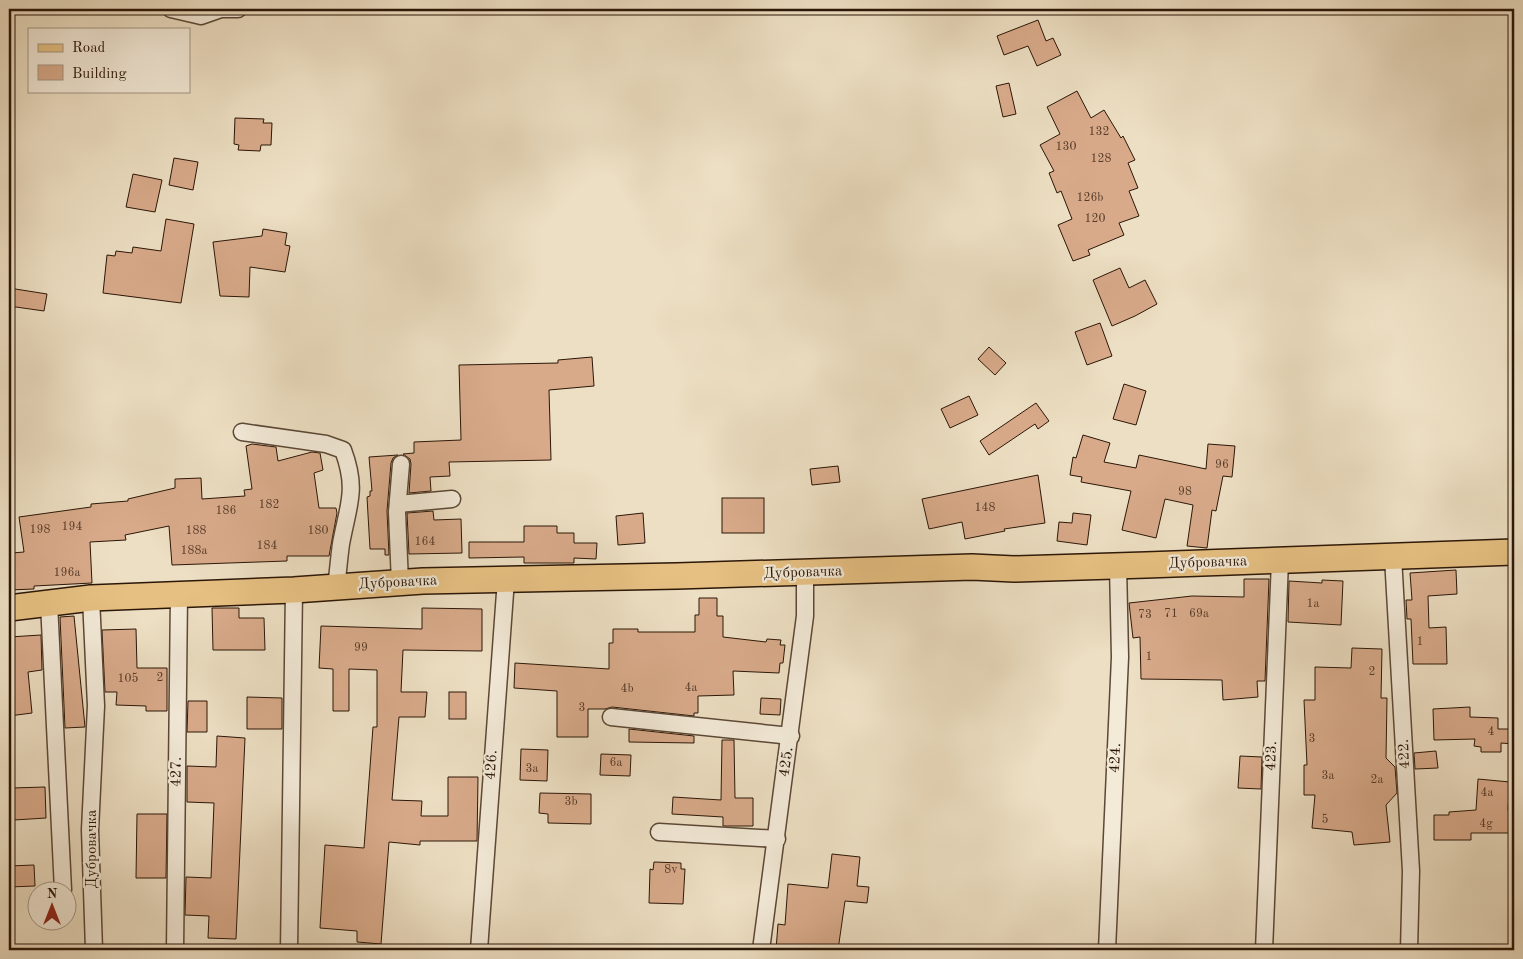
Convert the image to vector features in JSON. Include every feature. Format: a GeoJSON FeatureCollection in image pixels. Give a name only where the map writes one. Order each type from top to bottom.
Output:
{"type":"FeatureCollection","features":[{"type":"Feature","properties":{"kind":"main road","name":"Дубровачка"},"geometry":{"type":"LineString","coordinates":[[9,608],[91,598],[506,579],[805,573],[972,567],[1014,569],[1514,552]]}},
{"type":"Feature","properties":{"kind":"street"},"geometry":{"type":"LineString","coordinates":[[171,9],[201,16],[221,9],[238,9]]}},
{"type":"Feature","properties":{"kind":"street"},"geometry":{"type":"LineString","coordinates":[[242,432],[326,444],[343,450],[350,468],[352,500],[341,545],[336,587]]}},
{"type":"Feature","properties":{"kind":"street"},"geometry":{"type":"LineString","coordinates":[[400,583],[398,504],[401,464]]}},
{"type":"Feature","properties":{"kind":"street"},"geometry":{"type":"LineString","coordinates":[[398,504],[452,499]]}},
{"type":"Feature","properties":{"kind":"street","name":"422."},"geometry":{"type":"LineString","coordinates":[[1394,557],[1411,871],[1409,950]]}},
{"type":"Feature","properties":{"kind":"street","name":"423."},"geometry":{"type":"LineString","coordinates":[[1264,950],[1280,561]]}},
{"type":"Feature","properties":{"kind":"street","name":"424."},"geometry":{"type":"LineString","coordinates":[[1107,950],[1120,657],[1118,565]]}},
{"type":"Feature","properties":{"kind":"street","name":"425."},"geometry":{"type":"LineString","coordinates":[[761,950],[806,616],[805,573]]}},
{"type":"Feature","properties":{"kind":"street","name":"426."},"geometry":{"type":"LineString","coordinates":[[479,950],[506,579]]}},
{"type":"Feature","properties":{"kind":"street"},"geometry":{"type":"LineString","coordinates":[[289,950],[294,590]]}},
{"type":"Feature","properties":{"kind":"street","name":"427."},"geometry":{"type":"LineString","coordinates":[[174,950],[179,594]]}},
{"type":"Feature","properties":{"kind":"street","name":"Дубровачка"},"geometry":{"type":"LineString","coordinates":[[91,598],[96,706],[90,830],[94,950]]}},
{"type":"Feature","properties":{"kind":"street","name":"Дубровачка"},"geometry":{"type":"LineString","coordinates":[[49,603],[63,882]]}},
{"type":"Feature","properties":{"kind":"street"},"geometry":{"type":"LineString","coordinates":[[611,717],[791,736]]}},
{"type":"Feature","properties":{"kind":"street"},"geometry":{"type":"LineString","coordinates":[[658,832],[777,838]]}},
{"type":"Feature","properties":{"kind":"building"},"geometry":{"type":"Polygon","coordinates":[[[1038,20],[1046,41],[1053,38],[1061,55],[1037,66],[1028,46],[1004,55],[997,36],[1038,20]]]}},
{"type":"Feature","properties":{"kind":"building"},"geometry":{"type":"Polygon","coordinates":[[[1009,83],[1016,114],[1003,117],[996,86],[1009,83]]]}},
{"type":"Feature","properties":{"kind":"building"},"geometry":{"type":"Polygon","coordinates":[[[1077,91],[1091,118],[1104,110],[1121,138],[1123,136],[1135,160],[1128,163],[1138,188],[1129,191],[1139,216],[1119,223],[1124,235],[1088,250],[1090,255],[1073,261],[1058,225],[1072,219],[1061,191],[1057,193],[1049,173],[1054,171],[1040,145],[1060,134],[1047,107],[1077,91]]]}},
{"type":"Feature","properties":{"kind":"building"},"geometry":{"type":"Polygon","coordinates":[[[235,118],[264,119],[263,123],[272,123],[271,145],[261,145],[260,151],[238,150],[239,145],[234,144],[235,118]]]}},
{"type":"Feature","properties":{"kind":"building"},"geometry":{"type":"Polygon","coordinates":[[[174,158],[198,162],[193,190],[169,185],[174,158]]]}},
{"type":"Feature","properties":{"kind":"building"},"geometry":{"type":"Polygon","coordinates":[[[133,174],[162,180],[155,212],[126,207],[133,174]]]}},
{"type":"Feature","properties":{"kind":"building"},"geometry":{"type":"Polygon","coordinates":[[[166,219],[194,224],[181,303],[103,293],[107,255],[115,256],[116,251],[132,253],[133,247],[161,251],[166,219]]]}},
{"type":"Feature","properties":{"kind":"building"},"geometry":{"type":"Polygon","coordinates":[[[263,229],[287,233],[285,245],[290,246],[285,272],[250,267],[249,297],[220,296],[213,242],[262,236],[263,229]]]}},
{"type":"Feature","properties":{"kind":"building"},"geometry":{"type":"Polygon","coordinates":[[[1120,268],[1129,288],[1145,280],[1157,304],[1112,326],[1093,280],[1120,268]]]}},
{"type":"Feature","properties":{"kind":"building"},"geometry":{"type":"Polygon","coordinates":[[[9,288],[47,294],[44,311],[9,306],[9,288]]]}},
{"type":"Feature","properties":{"kind":"building"},"geometry":{"type":"Polygon","coordinates":[[[1100,323],[1112,356],[1087,365],[1075,332],[1100,323]]]}},
{"type":"Feature","properties":{"kind":"building"},"geometry":{"type":"Polygon","coordinates":[[[989,347],[1006,363],[995,375],[978,359],[989,347]]]}},
{"type":"Feature","properties":{"kind":"building"},"geometry":{"type":"Polygon","coordinates":[[[592,357],[594,386],[549,390],[551,460],[449,462],[450,476],[430,477],[431,491],[409,493],[411,464],[410,459],[403,454],[414,453],[414,442],[461,440],[459,365],[558,363],[558,360],[592,357]]]}},
{"type":"Feature","properties":{"kind":"building"},"geometry":{"type":"Polygon","coordinates":[[[1124,384],[1146,391],[1136,425],[1113,419],[1124,384]]]}},
{"type":"Feature","properties":{"kind":"building"},"geometry":{"type":"Polygon","coordinates":[[[969,396],[978,415],[950,428],[941,409],[969,396]]]}},
{"type":"Feature","properties":{"kind":"building"},"geometry":{"type":"Polygon","coordinates":[[[1036,403],[1049,421],[1038,429],[1035,424],[989,455],[980,441],[1036,403]]]}},
{"type":"Feature","properties":{"kind":"building"},"geometry":{"type":"Polygon","coordinates":[[[1083,435],[1110,443],[1104,462],[1136,468],[1139,455],[1206,469],[1208,444],[1235,446],[1232,477],[1223,476],[1216,511],[1212,510],[1207,548],[1187,546],[1193,505],[1165,499],[1156,538],[1122,530],[1131,491],[1081,482],[1082,477],[1070,475],[1073,457],[1076,458],[1083,435]]]}},
{"type":"Feature","properties":{"kind":"building"},"geometry":{"type":"Polygon","coordinates":[[[252,444],[276,447],[278,461],[312,452],[320,453],[323,470],[314,473],[319,508],[336,508],[337,513],[329,556],[287,556],[287,561],[172,565],[169,526],[125,535],[126,540],[90,542],[92,583],[34,586],[34,589],[9,590],[9,563],[13,563],[12,553],[24,552],[19,517],[91,507],[91,504],[128,501],[128,499],[175,488],[175,479],[201,478],[202,499],[245,496],[244,490],[252,489],[246,446],[252,444]]]}},
{"type":"Feature","properties":{"kind":"building"},"geometry":{"type":"Polygon","coordinates":[[[398,455],[393,458],[391,463],[387,511],[389,555],[385,555],[385,549],[370,549],[367,497],[370,496],[370,491],[372,491],[369,457],[398,455]]]}},
{"type":"Feature","properties":{"kind":"building"},"geometry":{"type":"Polygon","coordinates":[[[838,466],[840,482],[812,485],[810,469],[838,466]]]}},
{"type":"Feature","properties":{"kind":"building"},"geometry":{"type":"Polygon","coordinates":[[[1038,475],[1045,523],[1004,529],[1005,531],[965,539],[962,522],[929,529],[922,499],[1038,475]]]}},
{"type":"Feature","properties":{"kind":"building"},"geometry":{"type":"Polygon","coordinates":[[[722,498],[764,498],[764,533],[722,533],[722,498]]]}},
{"type":"Feature","properties":{"kind":"building"},"geometry":{"type":"Polygon","coordinates":[[[433,511],[434,520],[461,519],[462,553],[409,554],[407,513],[433,511]]]}},
{"type":"Feature","properties":{"kind":"building"},"geometry":{"type":"Polygon","coordinates":[[[643,513],[645,543],[618,545],[616,516],[643,513]]]}},
{"type":"Feature","properties":{"kind":"building"},"geometry":{"type":"Polygon","coordinates":[[[1073,513],[1091,515],[1087,545],[1057,541],[1059,522],[1072,523],[1073,513]]]}},
{"type":"Feature","properties":{"kind":"building"},"geometry":{"type":"Polygon","coordinates":[[[524,526],[557,526],[557,533],[574,533],[574,543],[597,543],[596,559],[574,558],[574,563],[524,563],[524,557],[469,558],[469,542],[524,542],[524,526]]]}},
{"type":"Feature","properties":{"kind":"building"},"geometry":{"type":"Polygon","coordinates":[[[1456,570],[1457,594],[1428,596],[1429,628],[1446,627],[1447,664],[1413,664],[1411,619],[1407,619],[1406,600],[1412,600],[1410,573],[1456,570]]]}},
{"type":"Feature","properties":{"kind":"building"},"geometry":{"type":"Polygon","coordinates":[[[1244,579],[1269,579],[1265,681],[1257,681],[1258,697],[1223,700],[1222,680],[1141,679],[1140,637],[1133,638],[1129,603],[1192,596],[1244,597],[1244,579]]]}},
{"type":"Feature","properties":{"kind":"building"},"geometry":{"type":"Polygon","coordinates":[[[1322,580],[1343,581],[1341,625],[1288,622],[1289,581],[1322,583],[1322,580]]]}},
{"type":"Feature","properties":{"kind":"building"},"geometry":{"type":"Polygon","coordinates":[[[699,598],[717,598],[717,616],[723,616],[723,637],[766,642],[767,639],[781,640],[780,645],[785,645],[783,663],[780,663],[779,673],[733,671],[734,695],[698,696],[698,713],[694,713],[694,716],[612,707],[588,709],[588,737],[557,737],[557,691],[514,688],[515,663],[609,669],[609,643],[613,643],[613,629],[638,629],[638,632],[695,632],[695,615],[699,615],[699,598]]]}},
{"type":"Feature","properties":{"kind":"building"},"geometry":{"type":"Polygon","coordinates":[[[212,608],[239,608],[239,618],[264,618],[265,650],[213,650],[212,608]]]}},
{"type":"Feature","properties":{"kind":"building"},"geometry":{"type":"Polygon","coordinates":[[[422,608],[482,609],[482,651],[403,650],[401,692],[427,692],[425,717],[399,717],[392,800],[422,801],[421,816],[448,816],[448,777],[478,777],[477,841],[420,841],[420,845],[389,842],[381,944],[357,942],[357,931],[320,928],[325,845],[364,848],[373,727],[377,727],[377,670],[349,669],[349,711],[333,711],[333,669],[319,668],[321,626],[422,629],[422,608]]]}},
{"type":"Feature","properties":{"kind":"building"},"geometry":{"type":"Polygon","coordinates":[[[74,616],[85,727],[65,728],[60,617],[74,616]]]}},
{"type":"Feature","properties":{"kind":"building"},"geometry":{"type":"Polygon","coordinates":[[[136,629],[137,668],[167,668],[167,711],[146,711],[146,706],[116,705],[117,692],[105,692],[102,630],[136,629]]]}},
{"type":"Feature","properties":{"kind":"building"},"geometry":{"type":"Polygon","coordinates":[[[41,635],[42,670],[28,672],[32,713],[9,716],[9,637],[41,635]]]}},
{"type":"Feature","properties":{"kind":"building"},"geometry":{"type":"Polygon","coordinates":[[[1352,648],[1382,649],[1381,698],[1387,698],[1386,758],[1395,767],[1397,793],[1386,805],[1390,842],[1354,845],[1352,832],[1312,828],[1315,795],[1304,795],[1304,765],[1307,765],[1304,700],[1315,700],[1315,667],[1351,668],[1352,648]]]}},
{"type":"Feature","properties":{"kind":"building"},"geometry":{"type":"Polygon","coordinates":[[[449,692],[466,692],[466,719],[449,719],[449,692]]]}},
{"type":"Feature","properties":{"kind":"building"},"geometry":{"type":"Polygon","coordinates":[[[247,697],[282,698],[282,729],[247,729],[247,697]]]}},
{"type":"Feature","properties":{"kind":"building"},"geometry":{"type":"Polygon","coordinates":[[[761,698],[781,699],[780,715],[760,714],[761,698]]]}},
{"type":"Feature","properties":{"kind":"building"},"geometry":{"type":"Polygon","coordinates":[[[188,701],[207,701],[207,732],[187,732],[188,701]]]}},
{"type":"Feature","properties":{"kind":"building"},"geometry":{"type":"Polygon","coordinates":[[[1470,707],[1470,717],[1498,718],[1498,729],[1514,729],[1514,744],[1501,743],[1501,752],[1481,752],[1481,747],[1474,746],[1475,739],[1434,740],[1433,709],[1470,707]]]}},
{"type":"Feature","properties":{"kind":"building"},"geometry":{"type":"Polygon","coordinates":[[[629,729],[694,736],[694,743],[629,742],[629,729]]]}},
{"type":"Feature","properties":{"kind":"building"},"geometry":{"type":"Polygon","coordinates":[[[217,736],[245,738],[236,939],[208,938],[209,916],[185,915],[186,877],[211,878],[214,803],[187,802],[187,766],[216,767],[217,736]]]}},
{"type":"Feature","properties":{"kind":"building"},"geometry":{"type":"Polygon","coordinates":[[[722,740],[734,740],[735,798],[753,798],[753,826],[723,826],[723,817],[672,814],[673,797],[721,800],[722,740]]]}},
{"type":"Feature","properties":{"kind":"building"},"geometry":{"type":"Polygon","coordinates":[[[521,749],[548,750],[547,781],[520,780],[521,749]]]}},
{"type":"Feature","properties":{"kind":"building"},"geometry":{"type":"Polygon","coordinates":[[[1436,751],[1438,768],[1415,769],[1414,753],[1436,751]]]}},
{"type":"Feature","properties":{"kind":"building"},"geometry":{"type":"Polygon","coordinates":[[[601,754],[631,755],[630,776],[600,775],[601,754]]]}},
{"type":"Feature","properties":{"kind":"building"},"geometry":{"type":"Polygon","coordinates":[[[1240,756],[1262,757],[1261,789],[1238,788],[1240,756]]]}},
{"type":"Feature","properties":{"kind":"building"},"geometry":{"type":"Polygon","coordinates":[[[1478,779],[1510,782],[1508,810],[1512,810],[1512,833],[1471,833],[1471,840],[1434,840],[1434,815],[1449,815],[1449,812],[1476,810],[1478,779]]]}},
{"type":"Feature","properties":{"kind":"building"},"geometry":{"type":"Polygon","coordinates":[[[45,787],[46,818],[14,820],[12,788],[45,787]]]}},
{"type":"Feature","properties":{"kind":"building"},"geometry":{"type":"Polygon","coordinates":[[[540,793],[591,794],[591,824],[548,823],[548,814],[539,813],[540,793]]]}},
{"type":"Feature","properties":{"kind":"building"},"geometry":{"type":"Polygon","coordinates":[[[137,814],[167,814],[166,878],[136,878],[137,814]]]}},
{"type":"Feature","properties":{"kind":"building"},"geometry":{"type":"Polygon","coordinates":[[[832,854],[860,857],[857,886],[869,887],[867,903],[845,901],[838,950],[776,950],[778,924],[785,925],[788,884],[828,888],[832,854]]]}},
{"type":"Feature","properties":{"kind":"building"},"geometry":{"type":"Polygon","coordinates":[[[654,862],[681,863],[681,869],[685,869],[683,904],[649,903],[650,869],[653,870],[654,862]]]}},
{"type":"Feature","properties":{"kind":"building"},"geometry":{"type":"Polygon","coordinates":[[[34,865],[35,882],[28,882],[28,886],[9,887],[9,866],[34,865]]]}}]}
